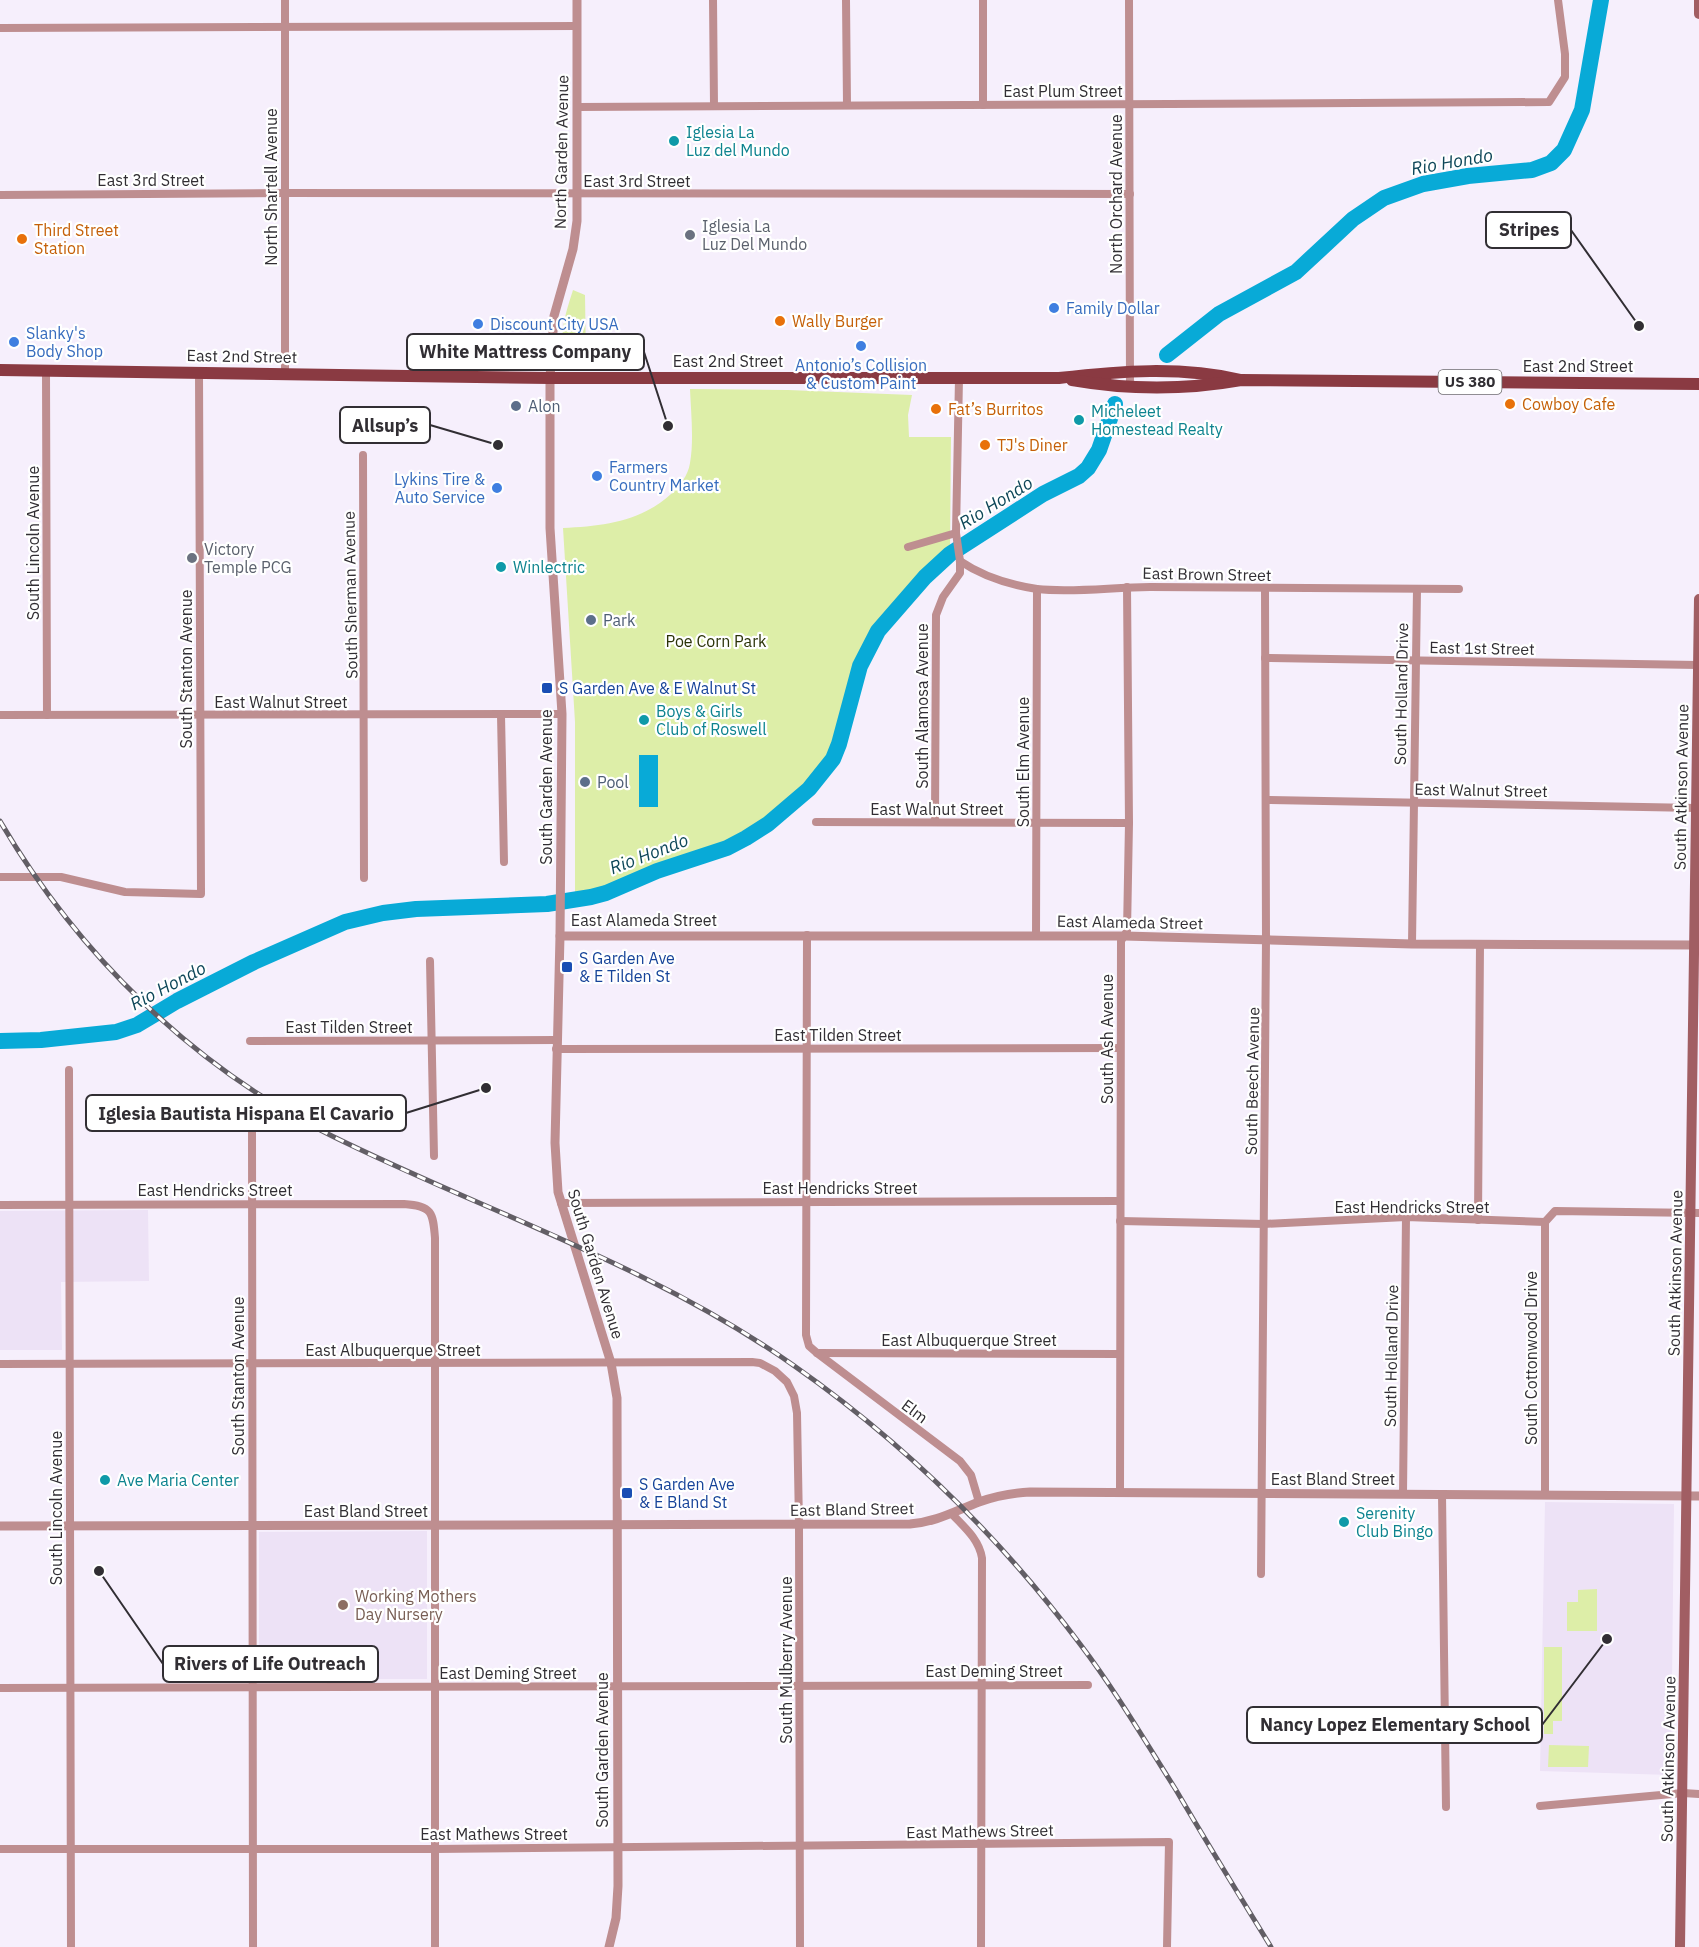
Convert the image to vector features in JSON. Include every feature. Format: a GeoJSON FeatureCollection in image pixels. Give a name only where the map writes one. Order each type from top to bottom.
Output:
{"type":"FeatureCollection","features":[{"type":"Feature","properties":{"kind":"main road"},"geometry":{"type":"LineString","coordinates":[[1699,0],[1699,14]]}},
{"type":"Feature","properties":{"kind":"main road","name":"East 2nd Street"},"geometry":{"type":"LineString","coordinates":[[0,370],[550,378],[1059,378],[1130,370],[1200,372],[1241,380]]}},
{"type":"Feature","properties":{"kind":"main road","name":"East 2nd Street"},"geometry":{"type":"LineString","coordinates":[[1059,378],[1130,388],[1200,387],[1241,380],[1699,384]]}},
{"type":"Feature","properties":{"kind":"main road","name":"South Atkinson Avenue"},"geometry":{"type":"LineString","coordinates":[[1680,1947],[1687,1496],[1695,1213],[1699,599]]}},
{"type":"Feature","properties":{"kind":"street","name":"North Shartell Avenue"},"geometry":{"type":"LineString","coordinates":[[285,0],[285,374]]}},
{"type":"Feature","properties":{"kind":"street","name":"North Garden Avenue"},"geometry":{"type":"LineString","coordinates":[[552,553],[550,378],[554,316],[573,249],[577,221],[577,0]]}},
{"type":"Feature","properties":{"kind":"street"},"geometry":{"type":"LineString","coordinates":[[713,0],[714,105]]}},
{"type":"Feature","properties":{"kind":"street"},"geometry":{"type":"LineString","coordinates":[[846,0],[847,105]]}},
{"type":"Feature","properties":{"kind":"street"},"geometry":{"type":"LineString","coordinates":[[983,0],[983,105]]}},
{"type":"Feature","properties":{"kind":"street","name":"North Orchard Avenue"},"geometry":{"type":"LineString","coordinates":[[1129,0],[1130,388]]}},
{"type":"Feature","properties":{"kind":"street","name":"East Plum Street"},"geometry":{"type":"LineString","coordinates":[[577,107],[1549,102],[1564,77],[1565,54],[1558,0]]}},
{"type":"Feature","properties":{"kind":"street"},"geometry":{"type":"LineString","coordinates":[[0,28],[577,26]]}},
{"type":"Feature","properties":{"kind":"street","name":"East 3rd Street"},"geometry":{"type":"LineString","coordinates":[[0,195],[1130,194]]}},
{"type":"Feature","properties":{"kind":"street","name":"South Lincoln Avenue"},"geometry":{"type":"LineString","coordinates":[[46,371],[47,715]]}},
{"type":"Feature","properties":{"kind":"street","name":"South Stanton Avenue"},"geometry":{"type":"LineString","coordinates":[[0,877],[61,877],[125,892],[201,894],[199,372]]}},
{"type":"Feature","properties":{"kind":"street"},"geometry":{"type":"LineString","coordinates":[[959,378],[957,536],[960,559]]}},
{"type":"Feature","properties":{"kind":"street","name":"South Sherman Avenue"},"geometry":{"type":"LineString","coordinates":[[363,455],[364,878]]}},
{"type":"Feature","properties":{"kind":"street"},"geometry":{"type":"LineString","coordinates":[[908,547],[957,536]]}},
{"type":"Feature","properties":{"kind":"street","name":"South Garden Avenue"},"geometry":{"type":"LineString","coordinates":[[552,553],[561,714],[560,936],[555,1168],[561,1203],[611,1363],[617,1409],[618,1847],[617,1905],[609,1947]]}},
{"type":"Feature","properties":{"kind":"street","name":"East Brown Street"},"geometry":{"type":"LineString","coordinates":[[960,559],[976,570],[1007,582],[1037,589],[1127,587],[1459,589]]}},
{"type":"Feature","properties":{"kind":"street","name":"South Alamosa Avenue"},"geometry":{"type":"LineString","coordinates":[[935,822],[936,615],[943,597],[960,573],[960,559]]}},
{"type":"Feature","properties":{"kind":"street","name":"South Ash Avenue"},"geometry":{"type":"LineString","coordinates":[[1120,1492],[1119,1048],[1121,941],[1127,931],[1129,823],[1127,587]]}},
{"type":"Feature","properties":{"kind":"street","name":"South Elm Avenue"},"geometry":{"type":"LineString","coordinates":[[1036,936],[1037,589]]}},
{"type":"Feature","properties":{"kind":"street","name":"South Beech Avenue"},"geometry":{"type":"LineString","coordinates":[[1261,1574],[1266,940],[1265,589]]}},
{"type":"Feature","properties":{"kind":"street","name":"South Holland Drive"},"geometry":{"type":"LineString","coordinates":[[1412,944],[1417,589]]}},
{"type":"Feature","properties":{"kind":"street","name":"East 1st Street"},"geometry":{"type":"LineString","coordinates":[[1265,658],[1698,664]]}},
{"type":"Feature","properties":{"kind":"street","name":"East Walnut Street"},"geometry":{"type":"LineString","coordinates":[[0,715],[561,714]]}},
{"type":"Feature","properties":{"kind":"street"},"geometry":{"type":"LineString","coordinates":[[501,715],[504,862]]}},
{"type":"Feature","properties":{"kind":"street","name":"East Walnut Street"},"geometry":{"type":"LineString","coordinates":[[1266,800],[1696,808]]}},
{"type":"Feature","properties":{"kind":"street","name":"East Walnut Street"},"geometry":{"type":"LineString","coordinates":[[816,822],[1129,823]]}},
{"type":"Feature","properties":{"kind":"street"},"geometry":{"type":"LineString","coordinates":[[807,935],[806,1335],[809,1346],[818,1353]]}},
{"type":"Feature","properties":{"kind":"street","name":"East Alameda Street"},"geometry":{"type":"LineString","coordinates":[[560,936],[1124,936],[1412,944],[1697,945]]}},
{"type":"Feature","properties":{"kind":"street"},"geometry":{"type":"LineString","coordinates":[[1478,1220],[1480,944]]}},
{"type":"Feature","properties":{"kind":"street"},"geometry":{"type":"LineString","coordinates":[[430,961],[434,1156]]}},
{"type":"Feature","properties":{"kind":"street","name":"East Tilden Street"},"geometry":{"type":"LineString","coordinates":[[250,1041],[432,1041],[807,1048],[1119,1048]]}},
{"type":"Feature","properties":{"kind":"street","name":"South Lincoln Avenue"},"geometry":{"type":"LineString","coordinates":[[69,1070],[71,1947]]}},
{"type":"Feature","properties":{"kind":"street","name":"South Stanton Avenue"},"geometry":{"type":"LineString","coordinates":[[252,1128],[253,1947]]}},
{"type":"Feature","properties":{"kind":"street","name":"East Hendricks Street"},"geometry":{"type":"LineString","coordinates":[[561,1203],[1120,1201]]}},
{"type":"Feature","properties":{"kind":"street","name":"East Hendricks Street"},"geometry":{"type":"LineString","coordinates":[[0,1205],[252,1203],[418,1205],[429,1210],[433,1216],[435,1238],[434,1363]]}},
{"type":"Feature","properties":{"kind":"street","name":"East Hendricks Street"},"geometry":{"type":"LineString","coordinates":[[1120,1221],[1264,1224],[1406,1217],[1545,1222],[1555,1211],[1695,1213]]}},
{"type":"Feature","properties":{"kind":"street","name":"South Holland Drive"},"geometry":{"type":"LineString","coordinates":[[1404,1494],[1406,1217]]}},
{"type":"Feature","properties":{"kind":"street","name":"South Cottonwood Drive"},"geometry":{"type":"LineString","coordinates":[[1545,1222],[1545,1495]]}},
{"type":"Feature","properties":{"kind":"street","name":"East Albuquerque Street"},"geometry":{"type":"LineString","coordinates":[[818,1353],[1120,1354]]}},
{"type":"Feature","properties":{"kind":"street","name":"Elm"},"geometry":{"type":"LineString","coordinates":[[818,1353],[960,1461],[971,1475],[979,1502]]}},
{"type":"Feature","properties":{"kind":"street","name":"East Albuquerque Street"},"geometry":{"type":"LineString","coordinates":[[0,1364],[752,1362],[767,1366],[782,1376]]}},
{"type":"Feature","properties":{"kind":"street"},"geometry":{"type":"LineString","coordinates":[[434,1363],[435,1947]]}},
{"type":"Feature","properties":{"kind":"street","name":"South Mulberry Avenue"},"geometry":{"type":"LineString","coordinates":[[782,1376],[791,1389],[796,1405],[800,1525],[800,1947]]}},
{"type":"Feature","properties":{"kind":"street","name":"East Bland Street"},"geometry":{"type":"LineString","coordinates":[[0,1526],[918,1523],[936,1520],[979,1502],[1018,1493],[1699,1496]]}},
{"type":"Feature","properties":{"kind":"street"},"geometry":{"type":"LineString","coordinates":[[1442,1494],[1446,1808]]}},
{"type":"Feature","properties":{"kind":"street"},"geometry":{"type":"LineString","coordinates":[[952,1514],[975,1539],[981,1552],[981,1947]]}},
{"type":"Feature","properties":{"kind":"street","name":"East Deming Street"},"geometry":{"type":"LineString","coordinates":[[0,1688],[1088,1685]]}},
{"type":"Feature","properties":{"kind":"street"},"geometry":{"type":"LineString","coordinates":[[1540,1806],[1683,1793],[1699,1794]]}},
{"type":"Feature","properties":{"kind":"street","name":"East Mathews Street"},"geometry":{"type":"LineString","coordinates":[[0,1849],[982,1845],[1169,1842],[1167,1947]]}},
{"type":"Feature","properties":{"kind":"shaded area"},"geometry":{"type":"Polygon","coordinates":[[[148,1210],[149,1281],[61,1282],[62,1350],[0,1350],[0,1211],[148,1210]]]}},
{"type":"Feature","properties":{"kind":"shaded area"},"geometry":{"type":"Polygon","coordinates":[[[1545,1502],[1674,1504],[1671,1775],[1540,1771],[1545,1502]]]}},
{"type":"Feature","properties":{"kind":"shaded area","name":"Working Mothers Day Nursery"},"geometry":{"type":"Polygon","coordinates":[[[427,1531],[427,1679],[259,1679],[259,1532],[427,1531]]]}},
{"type":"Feature","properties":{"kind":"green space"},"geometry":{"type":"Polygon","coordinates":[[[573,290],[585,295],[586,361],[574,359],[567,353],[563,344],[564,322],[573,290]]]}},
{"type":"Feature","properties":{"kind":"green space","name":"Poe Corn Park"},"geometry":{"type":"Polygon","coordinates":[[[690,389],[912,395],[908,415],[909,437],[951,437],[950,554],[925,577],[878,631],[860,666],[833,759],[809,789],[768,824],[727,848],[657,871],[606,893],[575,900],[575,722],[563,528],[607,524],[634,517],[671,494],[683,480],[690,463],[692,426],[690,389]]]}},
{"type":"Feature","properties":{"kind":"green space"},"geometry":{"type":"Polygon","coordinates":[[[1597,1589],[1597,1631],[1567,1631],[1567,1602],[1578,1602],[1578,1590],[1597,1589]]]}},
{"type":"Feature","properties":{"kind":"green space"},"geometry":{"type":"Polygon","coordinates":[[[1544,1647],[1562,1647],[1562,1721],[1553,1721],[1553,1734],[1544,1734],[1544,1647]]]}},
{"type":"Feature","properties":{"kind":"green space"},"geometry":{"type":"Polygon","coordinates":[[[1549,1745],[1589,1746],[1588,1767],[1548,1767],[1549,1745]]]}},
{"type":"Feature","properties":{"kind":"water"},"geometry":{"type":"Polygon","coordinates":[[[639,755],[658,755],[658,807],[639,807],[639,755]]]}},
{"type":"Feature","properties":{"kind":"waterway","name":"Rio Hondo"},"geometry":{"type":"LineString","coordinates":[[1167,355],[1219,314],[1296,272],[1353,219],[1384,198],[1423,184],[1468,176],[1532,170],[1551,163],[1564,150],[1582,110],[1601,0]]}},
{"type":"Feature","properties":{"kind":"waterway","name":"Rio Hondo"},"geometry":{"type":"LineString","coordinates":[[0,1041],[41,1040],[116,1032],[137,1025],[177,1001],[254,962],[345,922],[383,913],[416,909],[547,904],[591,897],[657,871],[727,848],[746,838],[768,824],[809,789],[833,759],[860,666],[878,631],[925,577],[950,554],[1043,494],[1079,476],[1088,468],[1099,450],[1115,404]]}},
{"type":"Feature","properties":{"kind":"railway"},"geometry":{"type":"LineString","coordinates":[[0,821],[31,870],[65,917],[103,961],[186,1041],[232,1076],[281,1108],[332,1136],[567,1242],[683,1298],[739,1330],[793,1365],[873,1426],[911,1459],[983,1529],[1049,1604],[1093,1661],[1130,1716],[1271,1947]]}},
{"type":"Feature","properties":{"kind":"place","name":"Iglesia La Luz del Mundo"},"geometry":{"type":"Point","coordinates":[674,141]}},
{"type":"Feature","properties":{"kind":"place","name":"Iglesia La Luz Del Mundo"},"geometry":{"type":"Point","coordinates":[690,235]}},
{"type":"Feature","properties":{"kind":"place","name":"Third Street Station"},"geometry":{"type":"Point","coordinates":[22,239]}},
{"type":"Feature","properties":{"kind":"place","name":"Family Dollar"},"geometry":{"type":"Point","coordinates":[1054,308]}},
{"type":"Feature","properties":{"kind":"place","name":"Wally Burger"},"geometry":{"type":"Point","coordinates":[780,321]}},
{"type":"Feature","properties":{"kind":"place","name":"Discount City USA"},"geometry":{"type":"Point","coordinates":[478,324]}},
{"type":"Feature","properties":{"kind":"place","name":"Stripes"},"geometry":{"type":"Point","coordinates":[1639,326]}},
{"type":"Feature","properties":{"kind":"place","name":"Slanky's Body Shop"},"geometry":{"type":"Point","coordinates":[14,342]}},
{"type":"Feature","properties":{"kind":"place","name":"Antonio’s Collision & Custom Paint"},"geometry":{"type":"Point","coordinates":[861,346]}},
{"type":"Feature","properties":{"kind":"place","name":"Cowboy Cafe"},"geometry":{"type":"Point","coordinates":[1510,404]}},
{"type":"Feature","properties":{"kind":"place","name":"Alon"},"geometry":{"type":"Point","coordinates":[516,406]}},
{"type":"Feature","properties":{"kind":"place","name":"Fat’s Burritos"},"geometry":{"type":"Point","coordinates":[936,409]}},
{"type":"Feature","properties":{"kind":"place","name":"Micheleet Homestead Realty"},"geometry":{"type":"Point","coordinates":[1079,420]}},
{"type":"Feature","properties":{"kind":"place","name":"White Mattress Company"},"geometry":{"type":"Point","coordinates":[668,426]}},
{"type":"Feature","properties":{"kind":"place","name":"Allsup’s"},"geometry":{"type":"Point","coordinates":[498,445]}},
{"type":"Feature","properties":{"kind":"place","name":"TJ's Diner"},"geometry":{"type":"Point","coordinates":[985,445]}},
{"type":"Feature","properties":{"kind":"place","name":"Farmers Country Market"},"geometry":{"type":"Point","coordinates":[597,476]}},
{"type":"Feature","properties":{"kind":"place","name":"Lykins Tire & Auto Service"},"geometry":{"type":"Point","coordinates":[497,488]}},
{"type":"Feature","properties":{"kind":"place","name":"Victory Temple PCG"},"geometry":{"type":"Point","coordinates":[192,558]}},
{"type":"Feature","properties":{"kind":"place","name":"Winlectric"},"geometry":{"type":"Point","coordinates":[501,567]}},
{"type":"Feature","properties":{"kind":"place","name":"Park"},"geometry":{"type":"Point","coordinates":[591,620]}},
{"type":"Feature","properties":{"kind":"place","name":"S Garden Ave & E Walnut St"},"geometry":{"type":"Point","coordinates":[547,688]}},
{"type":"Feature","properties":{"kind":"place","name":"Boys & Girls Club of Roswell"},"geometry":{"type":"Point","coordinates":[644,720]}},
{"type":"Feature","properties":{"kind":"place","name":"Pool"},"geometry":{"type":"Point","coordinates":[585,782]}},
{"type":"Feature","properties":{"kind":"place","name":"S Garden Ave & E Tilden St"},"geometry":{"type":"Point","coordinates":[567,967]}},
{"type":"Feature","properties":{"kind":"place","name":"Iglesia Bautista Hispana El Cavario"},"geometry":{"type":"Point","coordinates":[486,1088]}},
{"type":"Feature","properties":{"kind":"place","name":"Ave Maria Center"},"geometry":{"type":"Point","coordinates":[105,1480]}},
{"type":"Feature","properties":{"kind":"place","name":"S Garden Ave & E Bland St"},"geometry":{"type":"Point","coordinates":[627,1493]}},
{"type":"Feature","properties":{"kind":"place","name":"Serenity Club Bingo"},"geometry":{"type":"Point","coordinates":[1344,1522]}},
{"type":"Feature","properties":{"kind":"place","name":"Rivers of Life Outreach"},"geometry":{"type":"Point","coordinates":[99,1571]}},
{"type":"Feature","properties":{"kind":"place","name":"Working Mothers Day Nursery"},"geometry":{"type":"Point","coordinates":[343,1605]}},
{"type":"Feature","properties":{"kind":"place","name":"Nancy Lopez Elementary School"},"geometry":{"type":"Point","coordinates":[1607,1639]}}]}
